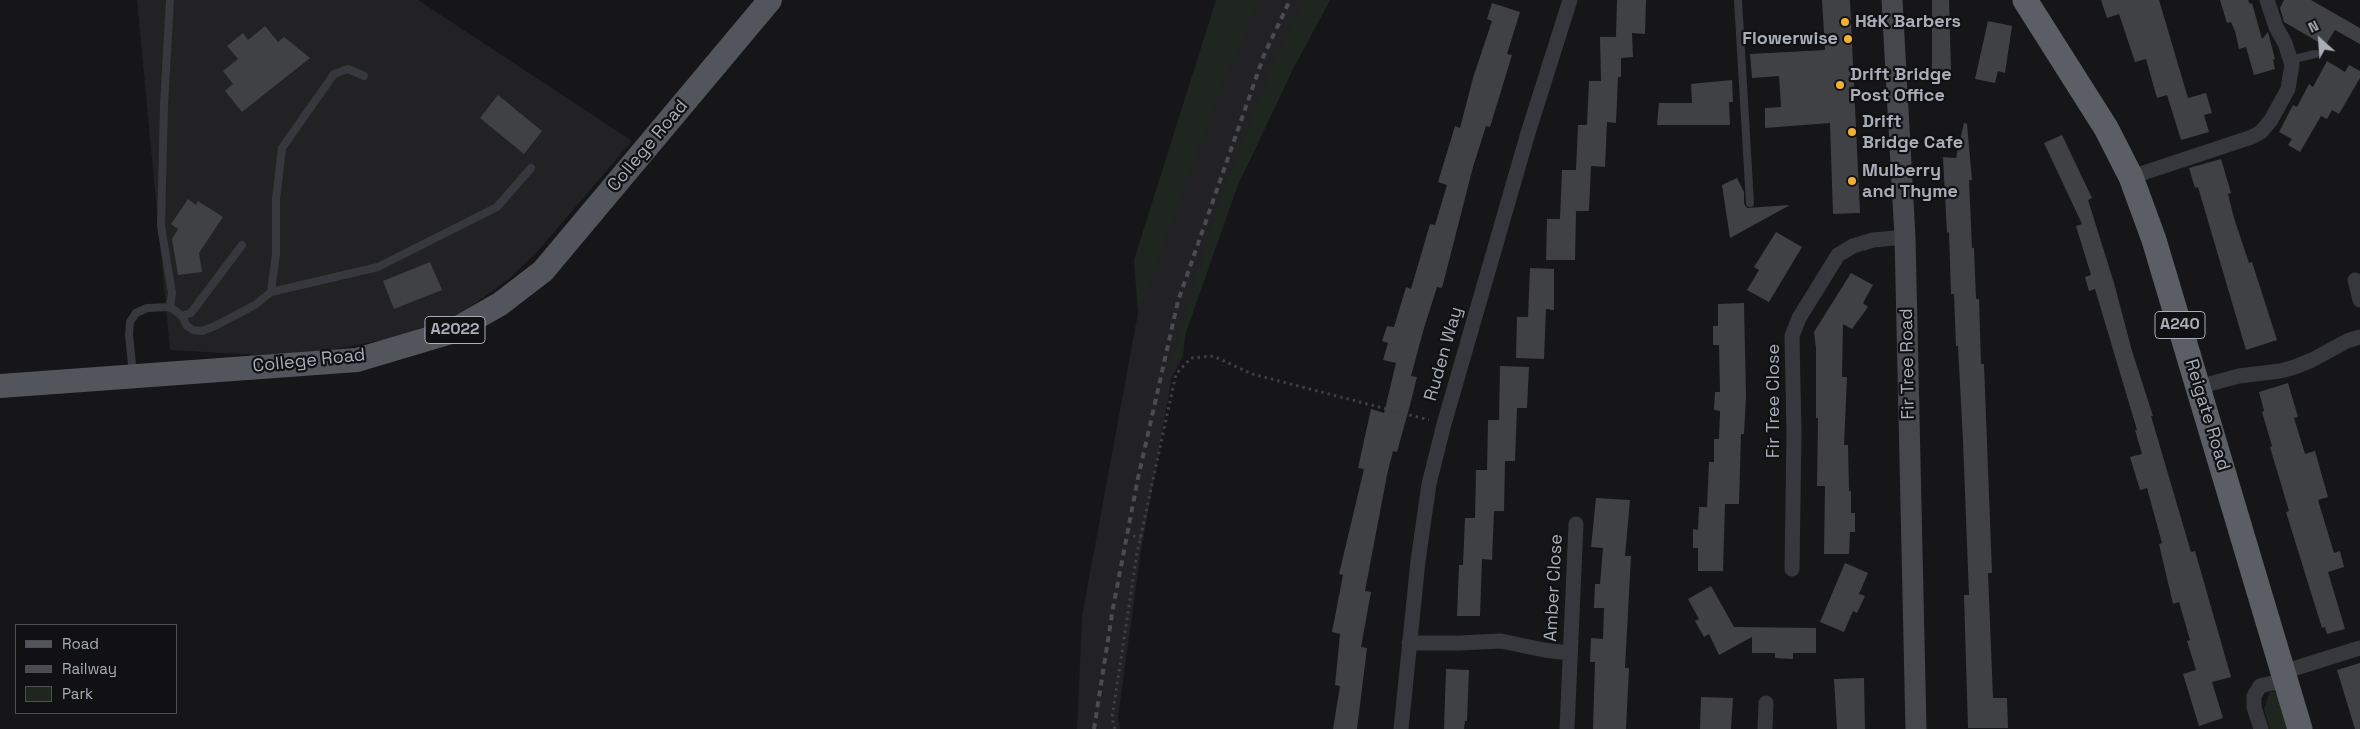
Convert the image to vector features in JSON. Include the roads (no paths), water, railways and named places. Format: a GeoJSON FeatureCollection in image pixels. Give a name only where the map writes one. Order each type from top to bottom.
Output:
{"type":"FeatureCollection","features":[{"type":"Feature","properties":{"kind":"highway","name":"Reigate Road"},"geometry":{"type":"LineString","coordinates":[[2025,0],[2106,128],[2131,177],[2154,240],[2300,729]]}},
{"type":"Feature","properties":{"kind":"main road","name":"College Road"},"geometry":{"type":"LineString","coordinates":[[0,386],[357,360],[451,332],[500,304],[543,271],[770,0]]}},
{"type":"Feature","properties":{"kind":"main road","name":"Fir Tree Road"},"geometry":{"type":"LineString","coordinates":[[1892,0],[1905,237],[1916,729]]}},
{"type":"Feature","properties":{"kind":"street","name":"Ruden Way"},"geometry":{"type":"LineString","coordinates":[[1401,729],[1409,643],[1429,484],[1444,424],[1528,133],[1570,0]]}},
{"type":"Feature","properties":{"kind":"street"},"geometry":{"type":"LineString","coordinates":[[2131,177],[2236,144],[2261,132],[2281,106],[2291,75],[2290,60],[2267,0]]}},
{"type":"Feature","properties":{"kind":"street","name":"Fir Tree Close"},"geometry":{"type":"LineString","coordinates":[[1792,569],[1794,432],[1792,336],[1799,318],[1838,255],[1853,246],[1873,240],[1905,237]]}},
{"type":"Feature","properties":{"kind":"street"},"geometry":{"type":"LineString","coordinates":[[2355,280],[2360,300]]}},
{"type":"Feature","properties":{"kind":"street"},"geometry":{"type":"LineString","coordinates":[[2198,387],[2239,376],[2280,371],[2312,360],[2347,341],[2360,337]]}},
{"type":"Feature","properties":{"kind":"street","name":"Amber Close"},"geometry":{"type":"LineString","coordinates":[[1567,729],[1576,524]]}},
{"type":"Feature","properties":{"kind":"street","name":"Amber Close"},"geometry":{"type":"LineString","coordinates":[[1409,643],[1501,641],[1569,653]]}},
{"type":"Feature","properties":{"kind":"street"},"geometry":{"type":"LineString","coordinates":[[2261,729],[2254,707],[2254,696],[2260,686],[2360,648]]}},
{"type":"Feature","properties":{"kind":"street"},"geometry":{"type":"LineString","coordinates":[[1765,729],[1766,704]]}},
{"type":"Feature","properties":{"kind":"lane"},"geometry":{"type":"LineString","coordinates":[[170,0],[164,105],[161,226],[172,293],[170,307]]}},
{"type":"Feature","properties":{"kind":"lane"},"geometry":{"type":"LineString","coordinates":[[1738,0],[1750,204]]}},
{"type":"Feature","properties":{"kind":"lane"},"geometry":{"type":"LineString","coordinates":[[2290,60],[2315,54]]}},
{"type":"Feature","properties":{"kind":"lane"},"geometry":{"type":"LineString","coordinates":[[272,292],[276,254],[276,199],[282,148],[334,74],[348,69],[364,76]]}},
{"type":"Feature","properties":{"kind":"lane"},"geometry":{"type":"LineString","coordinates":[[133,376],[130,322],[136,313],[147,308],[170,307],[182,316],[187,326],[193,330],[202,331],[255,305],[272,292],[378,267],[498,207],[531,168]]}},
{"type":"Feature","properties":{"kind":"lane"},"geometry":{"type":"LineString","coordinates":[[182,316],[191,314],[242,245]]}},
{"type":"Feature","properties":{"kind":"railway"},"geometry":{"type":"LineString","coordinates":[[1094,729],[1113,608],[1138,478],[1178,301],[1264,55],[1290,0]]}},
{"type":"Feature","properties":{"kind":"place","name":"H&K Barbers"},"geometry":{"type":"Point","coordinates":[1845,22]}},
{"type":"Feature","properties":{"kind":"place","name":"Flowerwise"},"geometry":{"type":"Point","coordinates":[1848,39]}},
{"type":"Feature","properties":{"kind":"place","name":"Drift Bridge Post Office"},"geometry":{"type":"Point","coordinates":[1840,85]}},
{"type":"Feature","properties":{"kind":"place","name":"Drift Bridge Cafe"},"geometry":{"type":"Point","coordinates":[1852,132]}},
{"type":"Feature","properties":{"kind":"place","name":"Mulberry and Thyme"},"geometry":{"type":"Point","coordinates":[1852,181]}}]}
